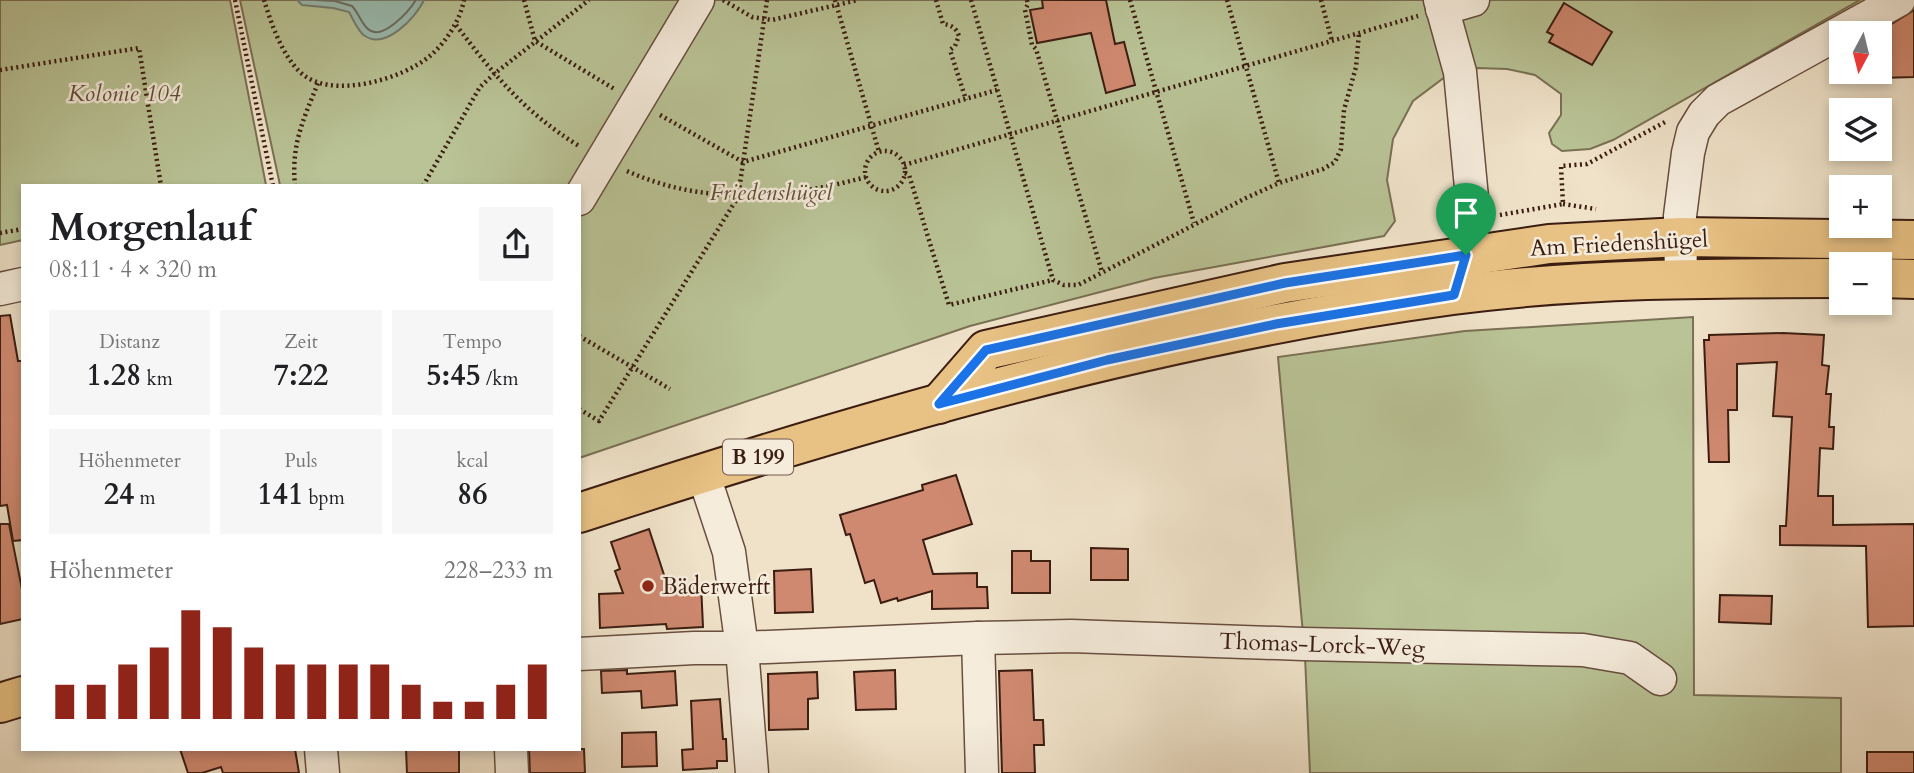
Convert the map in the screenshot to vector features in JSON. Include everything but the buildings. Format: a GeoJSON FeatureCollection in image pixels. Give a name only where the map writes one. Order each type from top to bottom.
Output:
{"type":"FeatureCollection","features":[{"type":"Feature","properties":{"kind":"main road","name":"Am Friedenshügel"},"geometry":{"type":"LineString","coordinates":[[939,404],[986,350],[1285,283],[1470,237],[1549,244],[1680,237],[1914,240]]}},
{"type":"Feature","properties":{"kind":"main road","name":"Am Friedenshügel"},"geometry":{"type":"LineString","coordinates":[[581,512],[703,473],[939,404],[1107,360],[1276,324],[1454,295],[1592,283],[1829,278]]}},
{"type":"Feature","properties":{"kind":"main road"},"geometry":{"type":"LineString","coordinates":[[1892,278],[1914,279]]}},
{"type":"Feature","properties":{"kind":"main road"},"geometry":{"type":"LineString","coordinates":[[0,704],[21,697]]}},
{"type":"Feature","properties":{"kind":"street"},"geometry":{"type":"LineString","coordinates":[[581,196],[698,0]]}},
{"type":"Feature","properties":{"kind":"street"},"geometry":{"type":"LineString","coordinates":[[1454,295],[1470,237],[1461,72],[1441,4],[1473,0]]}},
{"type":"Feature","properties":{"kind":"street"},"geometry":{"type":"LineString","coordinates":[[1681,280],[1680,216],[1688,153],[1693,132],[1704,114],[1718,100],[1899,0]]}},
{"type":"Feature","properties":{"kind":"street"},"geometry":{"type":"LineString","coordinates":[[0,289],[21,284]]}},
{"type":"Feature","properties":{"kind":"street"},"geometry":{"type":"LineString","coordinates":[[703,473],[729,552],[742,648],[752,773]]}},
{"type":"Feature","properties":{"kind":"street","name":"Thomas-Lorck-Weg"},"geometry":{"type":"LineString","coordinates":[[581,654],[1071,636],[1583,650],[1630,659],[1660,679]]}},
{"type":"Feature","properties":{"kind":"street"},"geometry":{"type":"LineString","coordinates":[[978,638],[982,773]]}},
{"type":"Feature","properties":{"kind":"street"},"geometry":{"type":"LineString","coordinates":[[321,751],[324,773]]}},
{"type":"Feature","properties":{"kind":"street"},"geometry":{"type":"LineString","coordinates":[[511,751],[512,773]]}},
{"type":"Feature","properties":{"kind":"path"},"geometry":{"type":"LineString","coordinates":[[235,0],[273,184]]}},
{"type":"Feature","properties":{"kind":"path"},"geometry":{"type":"LineString","coordinates":[[264,0],[288,57],[301,74],[318,83],[337,86],[362,84],[411,69],[433,54],[456,25],[464,0]]}},
{"type":"Feature","properties":{"kind":"path"},"geometry":{"type":"LineString","coordinates":[[524,0],[536,41],[743,162],[997,90]]}},
{"type":"Feature","properties":{"kind":"path"},"geometry":{"type":"LineString","coordinates":[[424,184],[480,87],[589,0]]}},
{"type":"Feature","properties":{"kind":"path"},"geometry":{"type":"LineString","coordinates":[[723,0],[752,17],[764,20],[783,19],[836,3],[858,0]]}},
{"type":"Feature","properties":{"kind":"path"},"geometry":{"type":"LineString","coordinates":[[581,410],[599,421],[738,197],[767,0]]}},
{"type":"Feature","properties":{"kind":"path"},"geometry":{"type":"LineString","coordinates":[[936,0],[943,24],[949,24],[960,36],[956,47],[950,50],[966,100]]}},
{"type":"Feature","properties":{"kind":"path"},"geometry":{"type":"LineString","coordinates":[[971,0],[1053,280]]}},
{"type":"Feature","properties":{"kind":"path"},"geometry":{"type":"LineString","coordinates":[[1027,0],[1025,10],[1032,45],[1036,49],[1102,272]]}},
{"type":"Feature","properties":{"kind":"path"},"geometry":{"type":"LineString","coordinates":[[1130,0],[1194,223]]}},
{"type":"Feature","properties":{"kind":"path"},"geometry":{"type":"LineString","coordinates":[[1227,0],[1279,183]]}},
{"type":"Feature","properties":{"kind":"path"},"geometry":{"type":"LineString","coordinates":[[1321,0],[1332,41]]}},
{"type":"Feature","properties":{"kind":"path"},"geometry":{"type":"LineString","coordinates":[[836,3],[879,152]]}},
{"type":"Feature","properties":{"kind":"path"},"geometry":{"type":"LineString","coordinates":[[904,165],[1359,33],[1441,4]]}},
{"type":"Feature","properties":{"kind":"path"},"geometry":{"type":"LineString","coordinates":[[905,173],[909,175],[949,305],[1053,280],[1064,285],[1079,285],[1194,223],[1279,183],[1323,169],[1335,162],[1341,149],[1344,110],[1356,67],[1359,33]]}},
{"type":"Feature","properties":{"kind":"path"},"geometry":{"type":"LineString","coordinates":[[0,71],[139,48],[161,184]]}},
{"type":"Feature","properties":{"kind":"path"},"geometry":{"type":"LineString","coordinates":[[295,184],[293,160],[297,139],[318,83]]}},
{"type":"Feature","properties":{"kind":"path"},"geometry":{"type":"LineString","coordinates":[[1470,237],[1563,204],[1561,166],[1587,164],[1685,112],[1704,114]]}},
{"type":"Feature","properties":{"kind":"path"},"geometry":{"type":"LineString","coordinates":[[879,152],[894,153],[904,165],[905,173],[897,187],[883,191],[875,188],[866,177],[867,162],[879,152]]}},
{"type":"Feature","properties":{"kind":"path"},"geometry":{"type":"LineString","coordinates":[[0,233],[21,229]]}},
{"type":"Feature","properties":{"kind":"path"},"geometry":{"type":"LineString","coordinates":[[581,337],[670,390]]}},
{"type":"Feature","properties":{"kind":"green space","name":"Kolonie 104"},"geometry":{"type":"Polygon","coordinates":[[[0,0],[230,0],[266,184],[21,184],[21,240],[0,245],[0,0]]]}},
{"type":"Feature","properties":{"kind":"green space","name":"Friedenshügel"},"geometry":{"type":"Polygon","coordinates":[[[240,0],[1860,0],[1613,140],[1590,149],[1562,151],[1552,144],[1549,133],[1561,115],[1561,94],[1535,75],[1507,69],[1477,68],[1449,74],[1413,101],[1393,139],[1387,180],[1395,221],[1384,236],[1154,278],[970,326],[581,457],[581,184],[280,184],[240,0]]]}},
{"type":"Feature","properties":{"kind":"green space"},"geometry":{"type":"Polygon","coordinates":[[[1693,317],[1694,695],[1841,698],[1841,773],[1310,773],[1305,656],[1278,357],[1465,331],[1693,317]]]}},
{"type":"Feature","properties":{"kind":"water"},"geometry":{"type":"Polygon","coordinates":[[[297,0],[424,0],[399,30],[382,39],[373,39],[360,32],[349,12],[302,5],[297,0]]]}},
{"type":"Feature","properties":{"kind":"place","name":"Bäderwerft"},"geometry":{"type":"Point","coordinates":[648,586]}},
{"type":"Feature","properties":{"kind":"route"},"geometry":{"type":"LineString","coordinates":[[1466,255],[1454,295],[1276,324],[1107,360],[939,404],[986,350],[1285,283],[1466,255]]}}]}
